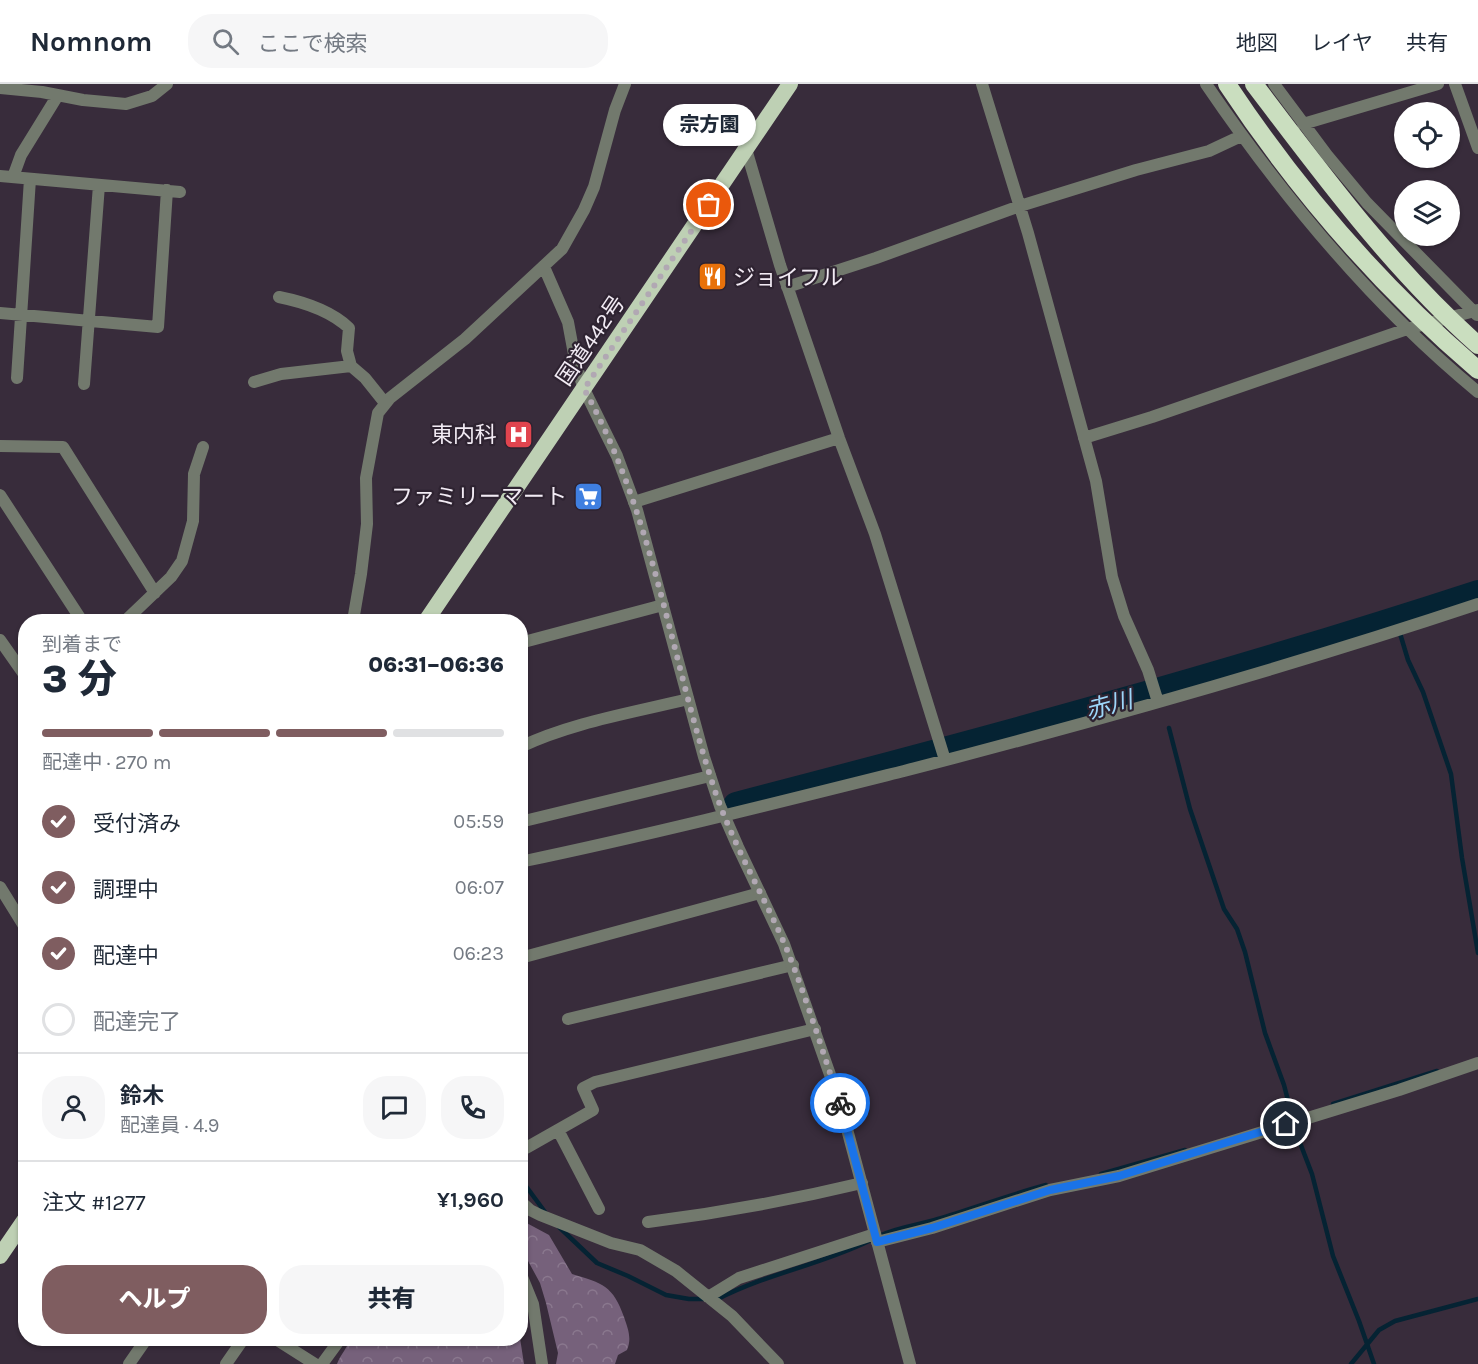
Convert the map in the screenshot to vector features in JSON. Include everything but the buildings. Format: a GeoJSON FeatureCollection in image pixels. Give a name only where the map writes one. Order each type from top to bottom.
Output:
{"type":"FeatureCollection","features":[{"type":"Feature","properties":{"kind":"highway","name":"国道442号"},"geometry":{"type":"LineString","coordinates":[[431,614],[790,84]]}},
{"type":"Feature","properties":{"kind":"highway"},"geometry":{"type":"LineString","coordinates":[[1227,84],[1284,164],[1354,250],[1438,334],[1478,370]]}},
{"type":"Feature","properties":{"kind":"highway"},"geometry":{"type":"LineString","coordinates":[[1254,84],[1326,180],[1380,245],[1478,345]]}},
{"type":"Feature","properties":{"kind":"highway"},"geometry":{"type":"LineString","coordinates":[[0,1256],[18,1230]]}},
{"type":"Feature","properties":{"kind":"street"},"geometry":{"type":"LineString","coordinates":[[0,88],[126,104],[152,96],[167,84]]}},
{"type":"Feature","properties":{"kind":"street"},"geometry":{"type":"LineString","coordinates":[[354,614],[366,538],[368,469],[378,413],[385,403],[465,339],[544,267],[569,239],[584,210],[597,176],[617,103],[625,84]]}},
{"type":"Feature","properties":{"kind":"street"},"geometry":{"type":"LineString","coordinates":[[982,84],[1020,206],[1096,481],[1112,577],[1124,616],[1148,670],[1158,702]]}},
{"type":"Feature","properties":{"kind":"street"},"geometry":{"type":"LineString","coordinates":[[1206,84],[1241,136],[1315,229],[1407,329],[1478,392]]}},
{"type":"Feature","properties":{"kind":"street"},"geometry":{"type":"LineString","coordinates":[[1274,84],[1367,203],[1476,312]]}},
{"type":"Feature","properties":{"kind":"street"},"geometry":{"type":"LineString","coordinates":[[1303,124],[1438,84]]}},
{"type":"Feature","properties":{"kind":"street"},"geometry":{"type":"LineString","coordinates":[[1455,84],[1478,148]]}},
{"type":"Feature","properties":{"kind":"street"},"geometry":{"type":"LineString","coordinates":[[6,177],[58,95]]}},
{"type":"Feature","properties":{"kind":"street"},"geometry":{"type":"LineString","coordinates":[[788,287],[1020,206],[1136,170],[1209,151],[1241,136]]}},
{"type":"Feature","properties":{"kind":"street"},"geometry":{"type":"LineString","coordinates":[[746,149],[788,287],[839,438],[875,534],[945,760]]}},
{"type":"Feature","properties":{"kind":"street"},"geometry":{"type":"LineString","coordinates":[[6,177],[180,192]]}},
{"type":"Feature","properties":{"kind":"street"},"geometry":{"type":"LineString","coordinates":[[17,378],[30,179]]}},
{"type":"Feature","properties":{"kind":"street"},"geometry":{"type":"LineString","coordinates":[[84,384],[99,185]]}},
{"type":"Feature","properties":{"kind":"street"},"geometry":{"type":"LineString","coordinates":[[0,313],[158,327],[167,190]]}},
{"type":"Feature","properties":{"kind":"street"},"geometry":{"type":"LineString","coordinates":[[544,267],[568,322],[584,389],[617,456],[634,502],[710,776],[724,816],[793,965],[840,1103],[910,1364]]}},
{"type":"Feature","properties":{"kind":"street"},"geometry":{"type":"LineString","coordinates":[[279,297],[305,302],[339,319],[349,328],[347,351],[351,366],[365,378],[385,403]]}},
{"type":"Feature","properties":{"kind":"street"},"geometry":{"type":"LineString","coordinates":[[1084,438],[1152,417],[1407,329],[1476,312]]}},
{"type":"Feature","properties":{"kind":"street"},"geometry":{"type":"LineString","coordinates":[[254,382],[281,374],[351,366]]}},
{"type":"Feature","properties":{"kind":"street"},"geometry":{"type":"LineString","coordinates":[[634,502],[839,438]]}},
{"type":"Feature","properties":{"kind":"street"},"geometry":{"type":"LineString","coordinates":[[0,446],[63,447],[155,593]]}},
{"type":"Feature","properties":{"kind":"street"},"geometry":{"type":"LineString","coordinates":[[132,614],[171,577],[182,561],[193,521],[194,474],[203,447]]}},
{"type":"Feature","properties":{"kind":"street"},"geometry":{"type":"LineString","coordinates":[[0,495],[77,614]]}},
{"type":"Feature","properties":{"kind":"street"},"geometry":{"type":"LineString","coordinates":[[528,860],[724,816],[945,760],[1158,702],[1376,638],[1478,604]]}},
{"type":"Feature","properties":{"kind":"street"},"geometry":{"type":"LineString","coordinates":[[528,641],[663,605]]}},
{"type":"Feature","properties":{"kind":"street"},"geometry":{"type":"LineString","coordinates":[[2,647],[18,667]]}},
{"type":"Feature","properties":{"kind":"street"},"geometry":{"type":"LineString","coordinates":[[528,744],[561,730],[688,699]]}},
{"type":"Feature","properties":{"kind":"street"},"geometry":{"type":"LineString","coordinates":[[528,820],[710,776]]}},
{"type":"Feature","properties":{"kind":"street"},"geometry":{"type":"LineString","coordinates":[[0,887],[18,908]]}},
{"type":"Feature","properties":{"kind":"street"},"geometry":{"type":"LineString","coordinates":[[528,956],[760,893]]}},
{"type":"Feature","properties":{"kind":"street"},"geometry":{"type":"LineString","coordinates":[[568,1019],[793,965]]}},
{"type":"Feature","properties":{"kind":"street"},"geometry":{"type":"LineString","coordinates":[[528,1147],[593,1110],[583,1088],[594,1082],[814,1029]]}},
{"type":"Feature","properties":{"kind":"street"},"geometry":{"type":"LineString","coordinates":[[708,1297],[739,1278],[876,1238],[932,1228],[1050,1190],[1119,1176],[1399,1090],[1478,1063]]}},
{"type":"Feature","properties":{"kind":"street"},"geometry":{"type":"LineString","coordinates":[[558,1130],[599,1209]]}},
{"type":"Feature","properties":{"kind":"street"},"geometry":{"type":"LineString","coordinates":[[648,1222],[768,1203],[862,1183]]}},
{"type":"Feature","properties":{"kind":"street"},"geometry":{"type":"LineString","coordinates":[[528,1208],[610,1243],[647,1253],[683,1276],[737,1320],[777,1364]]}},
{"type":"Feature","properties":{"kind":"street"},"geometry":{"type":"LineString","coordinates":[[528,1292],[533,1304],[542,1364]]}},
{"type":"Feature","properties":{"kind":"street"},"geometry":{"type":"LineString","coordinates":[[129,1364],[141,1346]]}},
{"type":"Feature","properties":{"kind":"street"},"geometry":{"type":"LineString","coordinates":[[226,1364],[238,1346]]}},
{"type":"Feature","properties":{"kind":"street"},"geometry":{"type":"LineString","coordinates":[[287,1346],[315,1364]]}},
{"type":"Feature","properties":{"kind":"street"},"geometry":{"type":"LineString","coordinates":[[322,1364],[335,1346]]}},
{"type":"Feature","properties":{"kind":"green space"},"geometry":{"type":"Polygon","coordinates":[[[528,1224],[549,1235],[572,1274],[599,1283],[616,1298],[629,1337],[627,1350],[618,1355],[615,1364],[556,1364],[558,1353],[540,1283],[528,1261],[528,1224]]]}},
{"type":"Feature","properties":{"kind":"green space"},"geometry":{"type":"Polygon","coordinates":[[[347,1346],[521,1346],[524,1364],[337,1364],[347,1346]]]}},
{"type":"Feature","properties":{"kind":"waterway","name":"赤川"},"geometry":{"type":"LineString","coordinates":[[736,805],[1109,705],[1294,651],[1478,593]]}},
{"type":"Feature","properties":{"kind":"waterway"},"geometry":{"type":"LineString","coordinates":[[1396,620],[1408,660],[1423,692],[1451,774],[1478,953]]}},
{"type":"Feature","properties":{"kind":"waterway"},"geometry":{"type":"LineString","coordinates":[[1169,728],[1190,809],[1224,909],[1237,929],[1245,952],[1265,1033],[1284,1085],[1297,1135],[1312,1174],[1333,1256],[1374,1364]]}},
{"type":"Feature","properties":{"kind":"waterway"},"geometry":{"type":"LineString","coordinates":[[1333,1104],[1437,1071]]}},
{"type":"Feature","properties":{"kind":"waterway"},"geometry":{"type":"LineString","coordinates":[[1101,1174],[1185,1150]]}},
{"type":"Feature","properties":{"kind":"waterway"},"geometry":{"type":"LineString","coordinates":[[879,1236],[1046,1185]]}},
{"type":"Feature","properties":{"kind":"waterway"},"geometry":{"type":"LineString","coordinates":[[528,1189],[545,1212]]}},
{"type":"Feature","properties":{"kind":"waterway"},"geometry":{"type":"LineString","coordinates":[[559,1227],[597,1263],[666,1295],[706,1299]]}},
{"type":"Feature","properties":{"kind":"waterway"},"geometry":{"type":"LineString","coordinates":[[714,1299],[869,1241]]}},
{"type":"Feature","properties":{"kind":"waterway"},"geometry":{"type":"LineString","coordinates":[[1351,1364],[1379,1330],[1395,1321],[1478,1299]]}},
{"type":"Feature","properties":{"kind":"way so far"},"geometry":{"type":"LineString","coordinates":[[709,205],[584,389],[630,488],[704,757],[720,806],[793,965],[840,1103]]}},
{"type":"Feature","properties":{"kind":"place","name":"宗方園"},"geometry":{"type":"Point","coordinates":[709,205]}},
{"type":"Feature","properties":{"kind":"place","name":"ジョイフル"},"geometry":{"type":"Point","coordinates":[712,277]}},
{"type":"Feature","properties":{"kind":"place","name":"東内科"},"geometry":{"type":"Point","coordinates":[518,434]}},
{"type":"Feature","properties":{"kind":"place","name":"ファミリーマート"},"geometry":{"type":"Point","coordinates":[588,496]}},
{"type":"Feature","properties":{"kind":"route"},"geometry":{"type":"LineString","coordinates":[[840,1103],[877,1242],[932,1228],[1050,1190],[1119,1176],[1286,1124]]}}]}
